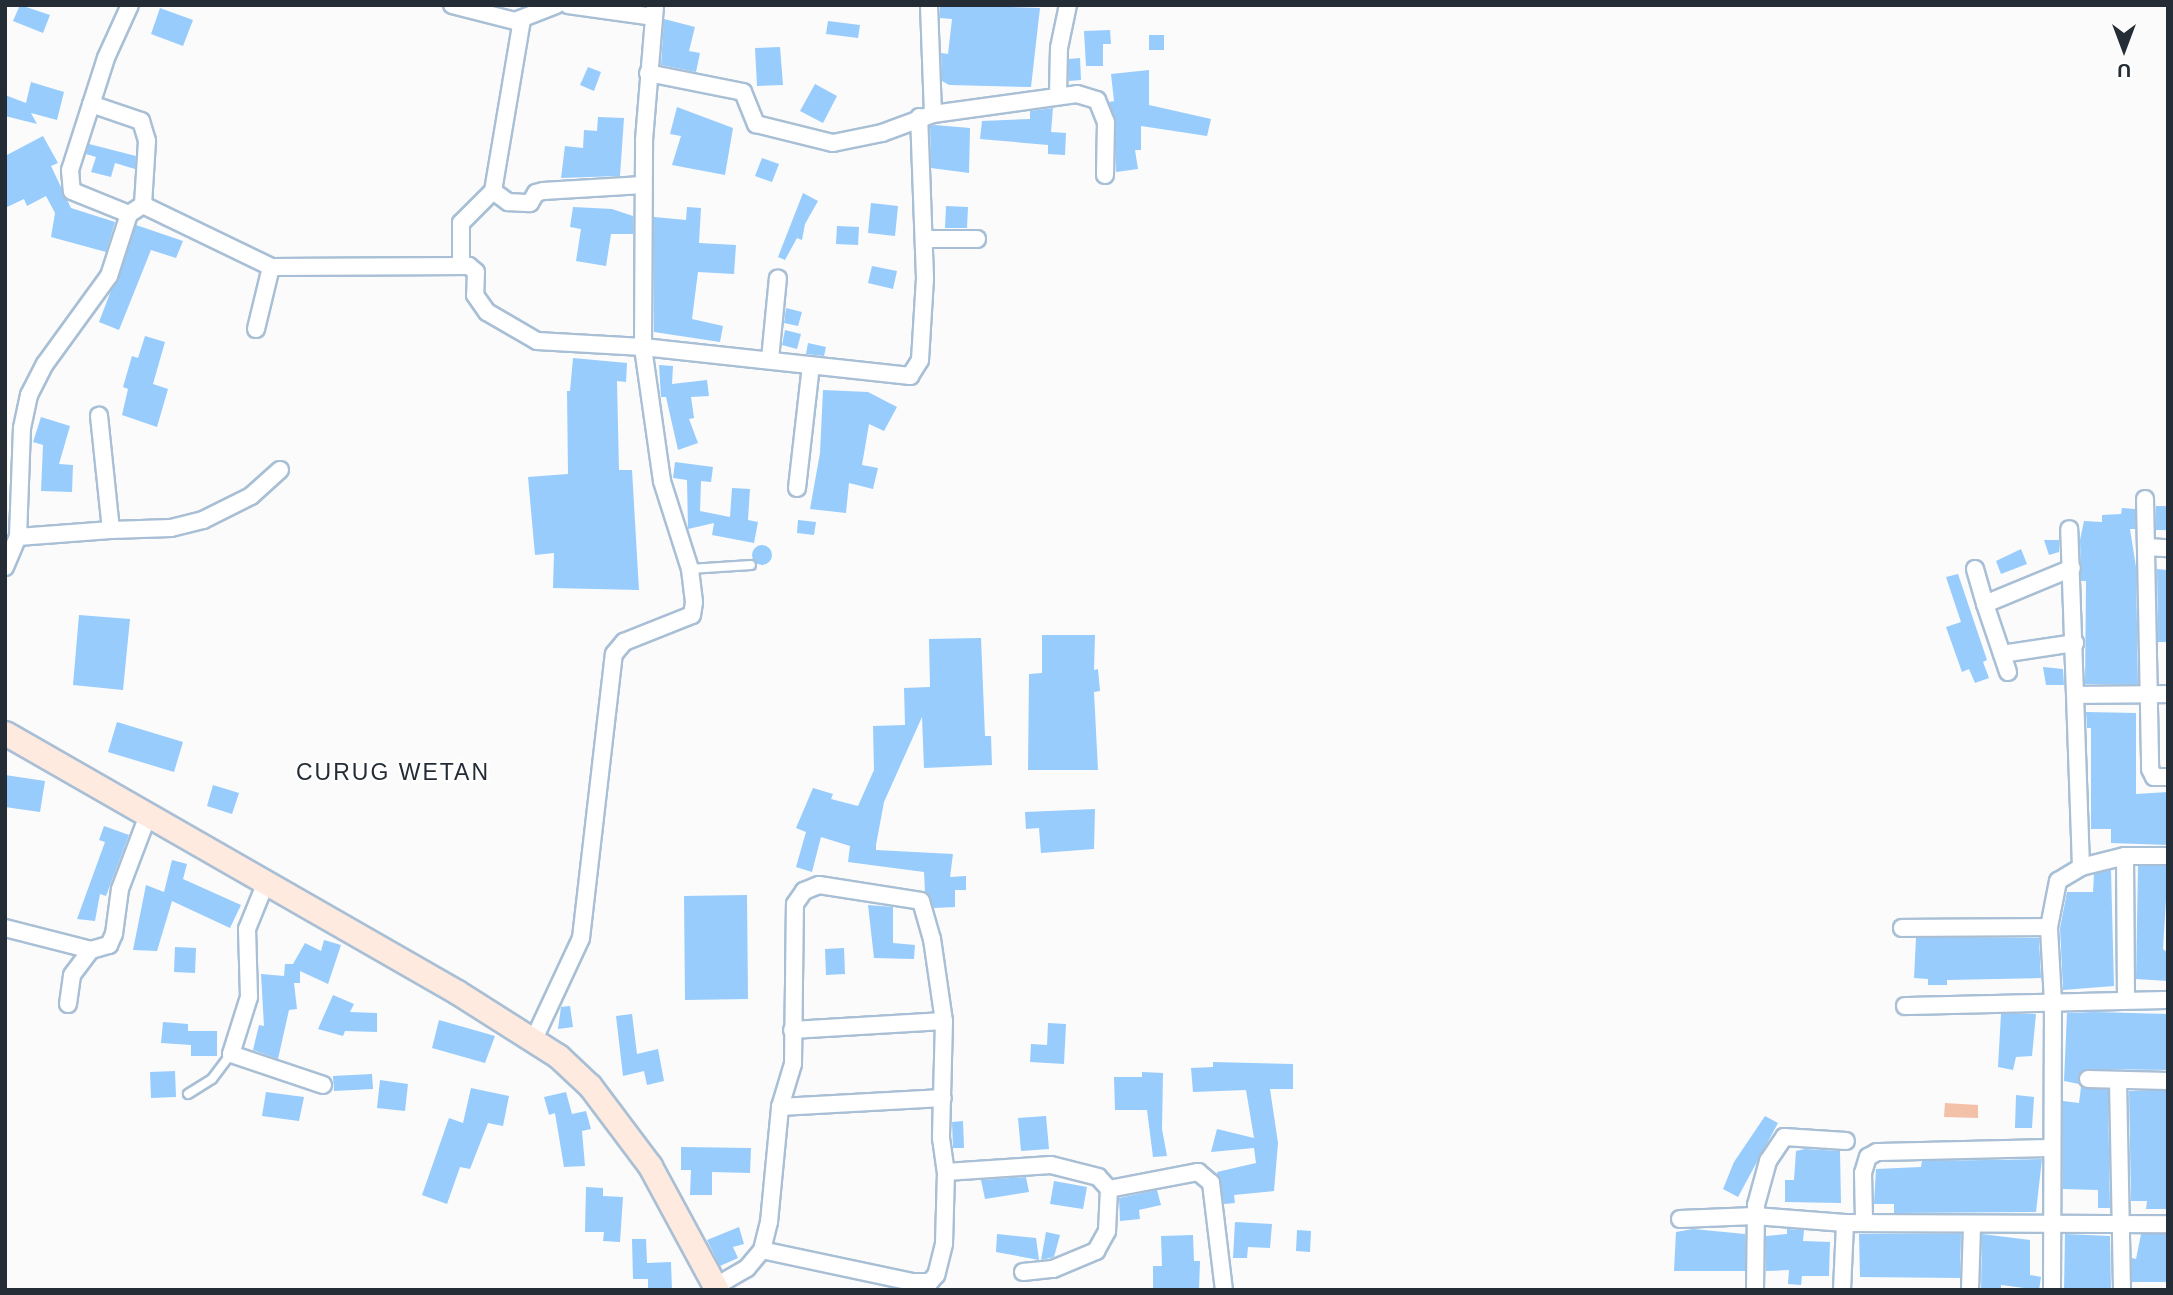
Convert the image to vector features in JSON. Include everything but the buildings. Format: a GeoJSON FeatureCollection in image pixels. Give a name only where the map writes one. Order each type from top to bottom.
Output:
{"type":"FeatureCollection","features":[{"type":"Feature","properties":{"kind":"street"},"geometry":{"type":"LineString","coordinates":[[129,214],[79,195],[69,182],[91,104],[130,5]]}},
{"type":"Feature","properties":{"kind":"street"},"geometry":{"type":"LineString","coordinates":[[452,5],[501,20],[522,20],[556,5]]}},
{"type":"Feature","properties":{"kind":"street"},"geometry":{"type":"LineString","coordinates":[[534,1039],[581,938],[614,654],[624,642],[692,615],[690,569],[662,481],[643,347],[643,185],[654,11],[568,5]]}},
{"type":"Feature","properties":{"kind":"street"},"geometry":{"type":"LineString","coordinates":[[144,205],[271,267],[461,264],[476,272],[475,295],[487,312],[537,341],[643,347],[909,376],[920,360],[929,5]]}},
{"type":"Feature","properties":{"kind":"street"},"geometry":{"type":"LineString","coordinates":[[1058,96],[1059,48],[1068,5]]}},
{"type":"Feature","properties":{"kind":"street"},"geometry":{"type":"LineString","coordinates":[[461,264],[461,223],[493,191],[522,20]]}},
{"type":"Feature","properties":{"kind":"street"},"geometry":{"type":"LineString","coordinates":[[648,73],[743,92],[756,124],[833,143],[882,133],[926,115],[1058,96],[1097,100],[1106,122],[1105,175]]}},
{"type":"Feature","properties":{"kind":"street"},"geometry":{"type":"LineString","coordinates":[[91,104],[141,121],[147,141],[144,205]]}},
{"type":"Feature","properties":{"kind":"street"},"geometry":{"type":"LineString","coordinates":[[493,191],[508,202],[530,203],[536,193],[543,191],[643,185]]}},
{"type":"Feature","properties":{"kind":"street"},"geometry":{"type":"LineString","coordinates":[[5,567],[18,537],[22,428],[29,395],[46,364],[109,276],[129,214],[144,205]]}},
{"type":"Feature","properties":{"kind":"street"},"geometry":{"type":"LineString","coordinates":[[925,239],[977,239]]}},
{"type":"Feature","properties":{"kind":"street"},"geometry":{"type":"LineString","coordinates":[[256,329],[271,267]]}},
{"type":"Feature","properties":{"kind":"street"},"geometry":{"type":"LineString","coordinates":[[770,359],[778,278]]}},
{"type":"Feature","properties":{"kind":"street"},"geometry":{"type":"LineString","coordinates":[[797,488],[811,366]]}},
{"type":"Feature","properties":{"kind":"street"},"geometry":{"type":"LineString","coordinates":[[99,416],[111,530]]}},
{"type":"Feature","properties":{"kind":"street"},"geometry":{"type":"LineString","coordinates":[[18,537],[171,528],[203,520],[251,496],[280,470]]}},
{"type":"Feature","properties":{"kind":"street"},"geometry":{"type":"LineString","coordinates":[[2145,499],[2150,769],[2154,777],[2168,777]]}},
{"type":"Feature","properties":{"kind":"street"},"geometry":{"type":"LineString","coordinates":[[2069,529],[2081,867]]}},
{"type":"Feature","properties":{"kind":"street"},"geometry":{"type":"LineString","coordinates":[[2146,547],[2168,548]]}},
{"type":"Feature","properties":{"kind":"street"},"geometry":{"type":"LineString","coordinates":[[1985,604],[2072,568]]}},
{"type":"Feature","properties":{"kind":"street"},"geometry":{"type":"LineString","coordinates":[[1975,569],[2008,672]]}},
{"type":"Feature","properties":{"kind":"street"},"geometry":{"type":"LineString","coordinates":[[2002,654],[2075,643]]}},
{"type":"Feature","properties":{"kind":"street"},"geometry":{"type":"LineString","coordinates":[[2076,695],[2168,694]]}},
{"type":"Feature","properties":{"kind":"street"},"geometry":{"type":"LineString","coordinates":[[5,733],[147,818],[266,882],[534,1039],[590,1086],[627,1134],[683,1222],[717,1288],[747,1268],[762,1250],[780,1107],[793,1064],[795,904],[804,891],[819,885],[921,901],[932,939],[944,1021],[946,1172],[941,1263],[930,1282],[856,1274],[762,1250]]}},
{"type":"Feature","properties":{"kind":"street"},"geometry":{"type":"LineString","coordinates":[[5,929],[91,950],[109,945],[114,934],[120,889],[147,818]]}},
{"type":"Feature","properties":{"kind":"street"},"geometry":{"type":"LineString","coordinates":[[2125,856],[2126,1000]]}},
{"type":"Feature","properties":{"kind":"street"},"geometry":{"type":"LineString","coordinates":[[2052,1290],[2053,1002],[2049,926],[2058,881],[2081,867],[2125,856],[2168,856]]}},
{"type":"Feature","properties":{"kind":"street"},"geometry":{"type":"LineString","coordinates":[[266,882],[247,929],[249,997],[231,1054],[323,1085]]}},
{"type":"Feature","properties":{"kind":"street"},"geometry":{"type":"LineString","coordinates":[[1902,928],[2049,926]]}},
{"type":"Feature","properties":{"kind":"street"},"geometry":{"type":"LineString","coordinates":[[68,1004],[72,975],[91,950]]}},
{"type":"Feature","properties":{"kind":"street"},"geometry":{"type":"LineString","coordinates":[[1905,1006],[2168,1000]]}},
{"type":"Feature","properties":{"kind":"street"},"geometry":{"type":"LineString","coordinates":[[792,1030],[944,1021]]}},
{"type":"Feature","properties":{"kind":"street"},"geometry":{"type":"LineString","coordinates":[[2088,1079],[2168,1081]]}},
{"type":"Feature","properties":{"kind":"street"},"geometry":{"type":"LineString","coordinates":[[2118,1080],[2122,1290]]}},
{"type":"Feature","properties":{"kind":"street"},"geometry":{"type":"LineString","coordinates":[[780,1107],[943,1098]]}},
{"type":"Feature","properties":{"kind":"street"},"geometry":{"type":"LineString","coordinates":[[1755,1290],[1755,1216],[1762,1177],[1784,1137],[1846,1141]]}},
{"type":"Feature","properties":{"kind":"street"},"geometry":{"type":"LineString","coordinates":[[1864,1220],[1863,1173],[1868,1157],[1877,1152],[2052,1148]]}},
{"type":"Feature","properties":{"kind":"street"},"geometry":{"type":"LineString","coordinates":[[946,1172],[1027,1166],[1074,1168],[1098,1177],[1109,1189],[1108,1231],[1096,1251],[1053,1269],[1023,1272]]}},
{"type":"Feature","properties":{"kind":"street"},"geometry":{"type":"LineString","coordinates":[[1109,1189],[1198,1172],[1211,1183],[1224,1290]]}},
{"type":"Feature","properties":{"kind":"street"},"geometry":{"type":"LineString","coordinates":[[1680,1219],[1755,1216],[1845,1223],[1864,1220],[1972,1226],[2052,1221],[2168,1224]]}},
{"type":"Feature","properties":{"kind":"street"},"geometry":{"type":"LineString","coordinates":[[1842,1290],[1845,1223]]}},
{"type":"Feature","properties":{"kind":"street"},"geometry":{"type":"LineString","coordinates":[[1970,1290],[1972,1226]]}},
{"type":"Feature","properties":{"kind":"lane"},"geometry":{"type":"LineString","coordinates":[[690,569],[751,565]]}},
{"type":"Feature","properties":{"kind":"lane"},"geometry":{"type":"LineString","coordinates":[[188,1094],[212,1079],[231,1054]]}},
{"type":"Feature","properties":{"kind":"shaded area"},"geometry":{"type":"Polygon","coordinates":[[[1945,1103],[1978,1105],[1978,1118],[1944,1117],[1945,1103]]]}},
{"type":"Feature","properties":{"kind":"district","name":"CURUG WETAN"},"geometry":{"type":"Point","coordinates":[393,772]}}]}
